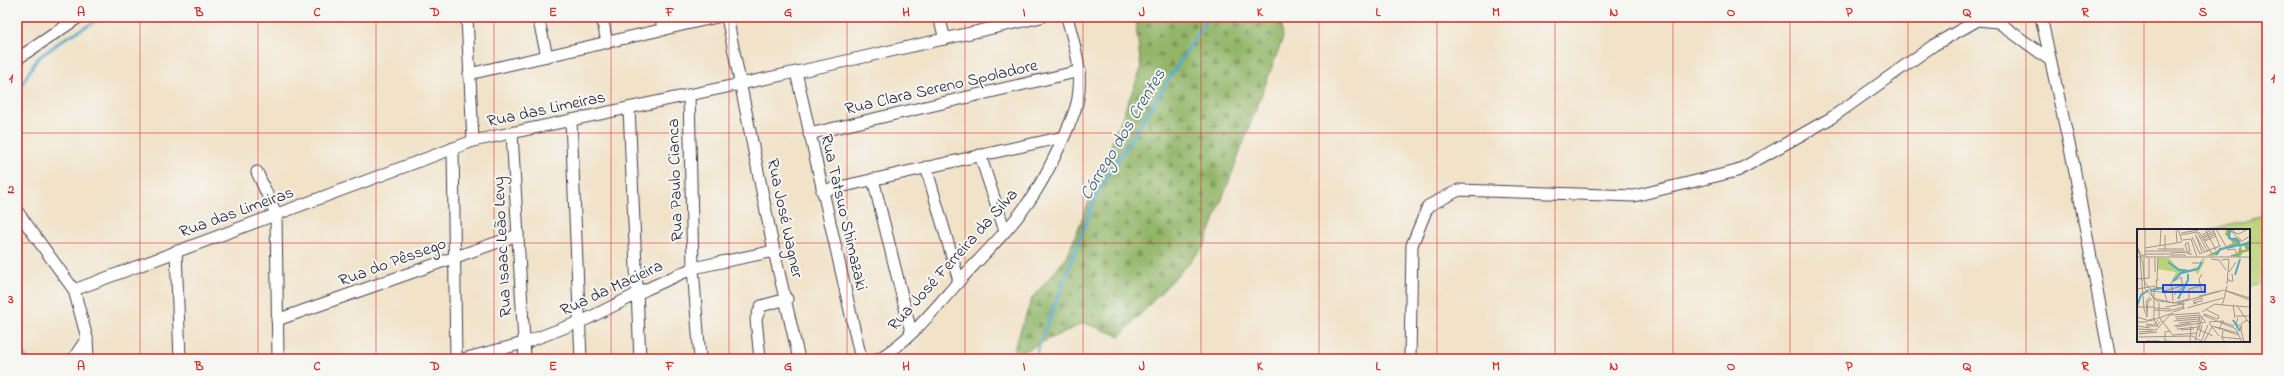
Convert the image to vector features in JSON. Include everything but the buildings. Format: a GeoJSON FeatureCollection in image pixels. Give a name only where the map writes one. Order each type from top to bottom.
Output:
{"type":"FeatureCollection","features":[{"type":"Feature","properties":{"kind":"street"},"geometry":{"type":"LineString","coordinates":[[17,59],[79,17]]}},
{"type":"Feature","properties":{"kind":"street"},"geometry":{"type":"LineString","coordinates":[[467,17],[472,141]]}},
{"type":"Feature","properties":{"kind":"street"},"geometry":{"type":"LineString","coordinates":[[538,17],[547,56]]}},
{"type":"Feature","properties":{"kind":"street"},"geometry":{"type":"LineString","coordinates":[[602,17],[607,43]]}},
{"type":"Feature","properties":{"kind":"street"},"geometry":{"type":"LineString","coordinates":[[661,17],[663,30]]}},
{"type":"Feature","properties":{"kind":"street"},"geometry":{"type":"LineString","coordinates":[[469,74],[718,17]]}},
{"type":"Feature","properties":{"kind":"street","name":"Rua José Wagner"},"geometry":{"type":"LineString","coordinates":[[727,17],[774,251],[787,299],[800,359]]}},
{"type":"Feature","properties":{"kind":"street"},"geometry":{"type":"LineString","coordinates":[[939,17],[944,39]]}},
{"type":"Feature","properties":{"kind":"street","name":"Rua das Limeiras"},"geometry":{"type":"LineString","coordinates":[[74,290],[472,141],[944,39],[1004,21],[1041,17]]}},
{"type":"Feature","properties":{"kind":"street","name":"Rua José Ferreira da Silva"},"geometry":{"type":"LineString","coordinates":[[878,359],[887,354],[960,281],[1005,231],[1034,194],[1063,137],[1078,99],[1080,71],[1068,17]]}},
{"type":"Feature","properties":{"kind":"street"},"geometry":{"type":"LineString","coordinates":[[2041,17],[2073,162],[2110,359]]}},
{"type":"Feature","properties":{"kind":"street"},"geometry":{"type":"LineString","coordinates":[[1410,359],[1412,245],[1428,206],[1459,190],[1634,196],[1737,171],[1830,118],[1934,44],[1978,20],[1998,22],[2050,60]]}},
{"type":"Feature","properties":{"kind":"street","name":"Rua Clara Sereno Spoladore"},"geometry":{"type":"LineString","coordinates":[[809,134],[1080,71]]}},
{"type":"Feature","properties":{"kind":"street","name":"Rua Tatsuo Shimazaki"},"geometry":{"type":"LineString","coordinates":[[796,72],[861,359]]}},
{"type":"Feature","properties":{"kind":"street","name":"Rua Paulo Cianca"},"geometry":{"type":"LineString","coordinates":[[689,95],[694,268],[700,359]]}},
{"type":"Feature","properties":{"kind":"street"},"geometry":{"type":"LineString","coordinates":[[629,108],[640,359]]}},
{"type":"Feature","properties":{"kind":"street"},"geometry":{"type":"LineString","coordinates":[[571,120],[581,359]]}},
{"type":"Feature","properties":{"kind":"street","name":"Rua Isaac Leão Levy"},"geometry":{"type":"LineString","coordinates":[[512,133],[526,359]]}},
{"type":"Feature","properties":{"kind":"street"},"geometry":{"type":"LineString","coordinates":[[822,191],[1063,137]]}},
{"type":"Feature","properties":{"kind":"street"},"geometry":{"type":"LineString","coordinates":[[452,148],[456,359]]}},
{"type":"Feature","properties":{"kind":"street"},"geometry":{"type":"LineString","coordinates":[[980,155],[1005,231]]}},
{"type":"Feature","properties":{"kind":"street"},"geometry":{"type":"LineString","coordinates":[[926,167],[960,281]]}},
{"type":"Feature","properties":{"kind":"street"},"geometry":{"type":"LineString","coordinates":[[257,172],[276,214],[278,359]]}},
{"type":"Feature","properties":{"kind":"street"},"geometry":{"type":"LineString","coordinates":[[873,179],[910,332]]}},
{"type":"Feature","properties":{"kind":"street"},"geometry":{"type":"LineString","coordinates":[[17,211],[74,290],[87,338],[88,359]]}},
{"type":"Feature","properties":{"kind":"street","name":"Rua do Pêssego"},"geometry":{"type":"LineString","coordinates":[[277,320],[518,235]]}},
{"type":"Feature","properties":{"kind":"street"},"geometry":{"type":"LineString","coordinates":[[176,251],[180,359]]}},
{"type":"Feature","properties":{"kind":"street","name":"Rua da Macieira"},"geometry":{"type":"LineString","coordinates":[[463,359],[524,343],[579,322],[694,268],[774,251]]}},
{"type":"Feature","properties":{"kind":"street"},"geometry":{"type":"LineString","coordinates":[[760,359],[756,319],[758,312],[762,306],[787,299]]}},
{"type":"Feature","properties":{"kind":"street"},"geometry":{"type":"LineString","coordinates":[[73,359],[87,338]]}},
{"type":"Feature","properties":{"kind":"green space"},"geometry":{"type":"Polygon","coordinates":[[[1135,17],[1281,17],[1283,38],[1204,247],[1120,336],[1084,323],[1011,357],[1032,298],[1067,257],[1141,69],[1135,17]]]}},
{"type":"Feature","properties":{"kind":"green space"},"geometry":{"type":"Polygon","coordinates":[[[2267,214],[2267,282],[2250,287],[2250,229],[2213,229],[2267,214]]]}},
{"type":"Feature","properties":{"kind":"waterway"},"geometry":{"type":"LineString","coordinates":[[17,92],[37,59],[64,39],[103,17]]}},
{"type":"Feature","properties":{"kind":"waterway","name":"Córrego dos Crentes"},"geometry":{"type":"LineString","coordinates":[[1036,359],[1038,349],[1097,193],[1208,17]]}},
{"type":"Feature","properties":{"kind":"waterway"},"geometry":{"type":"LineString","coordinates":[[17,345],[27,359]]}}]}
